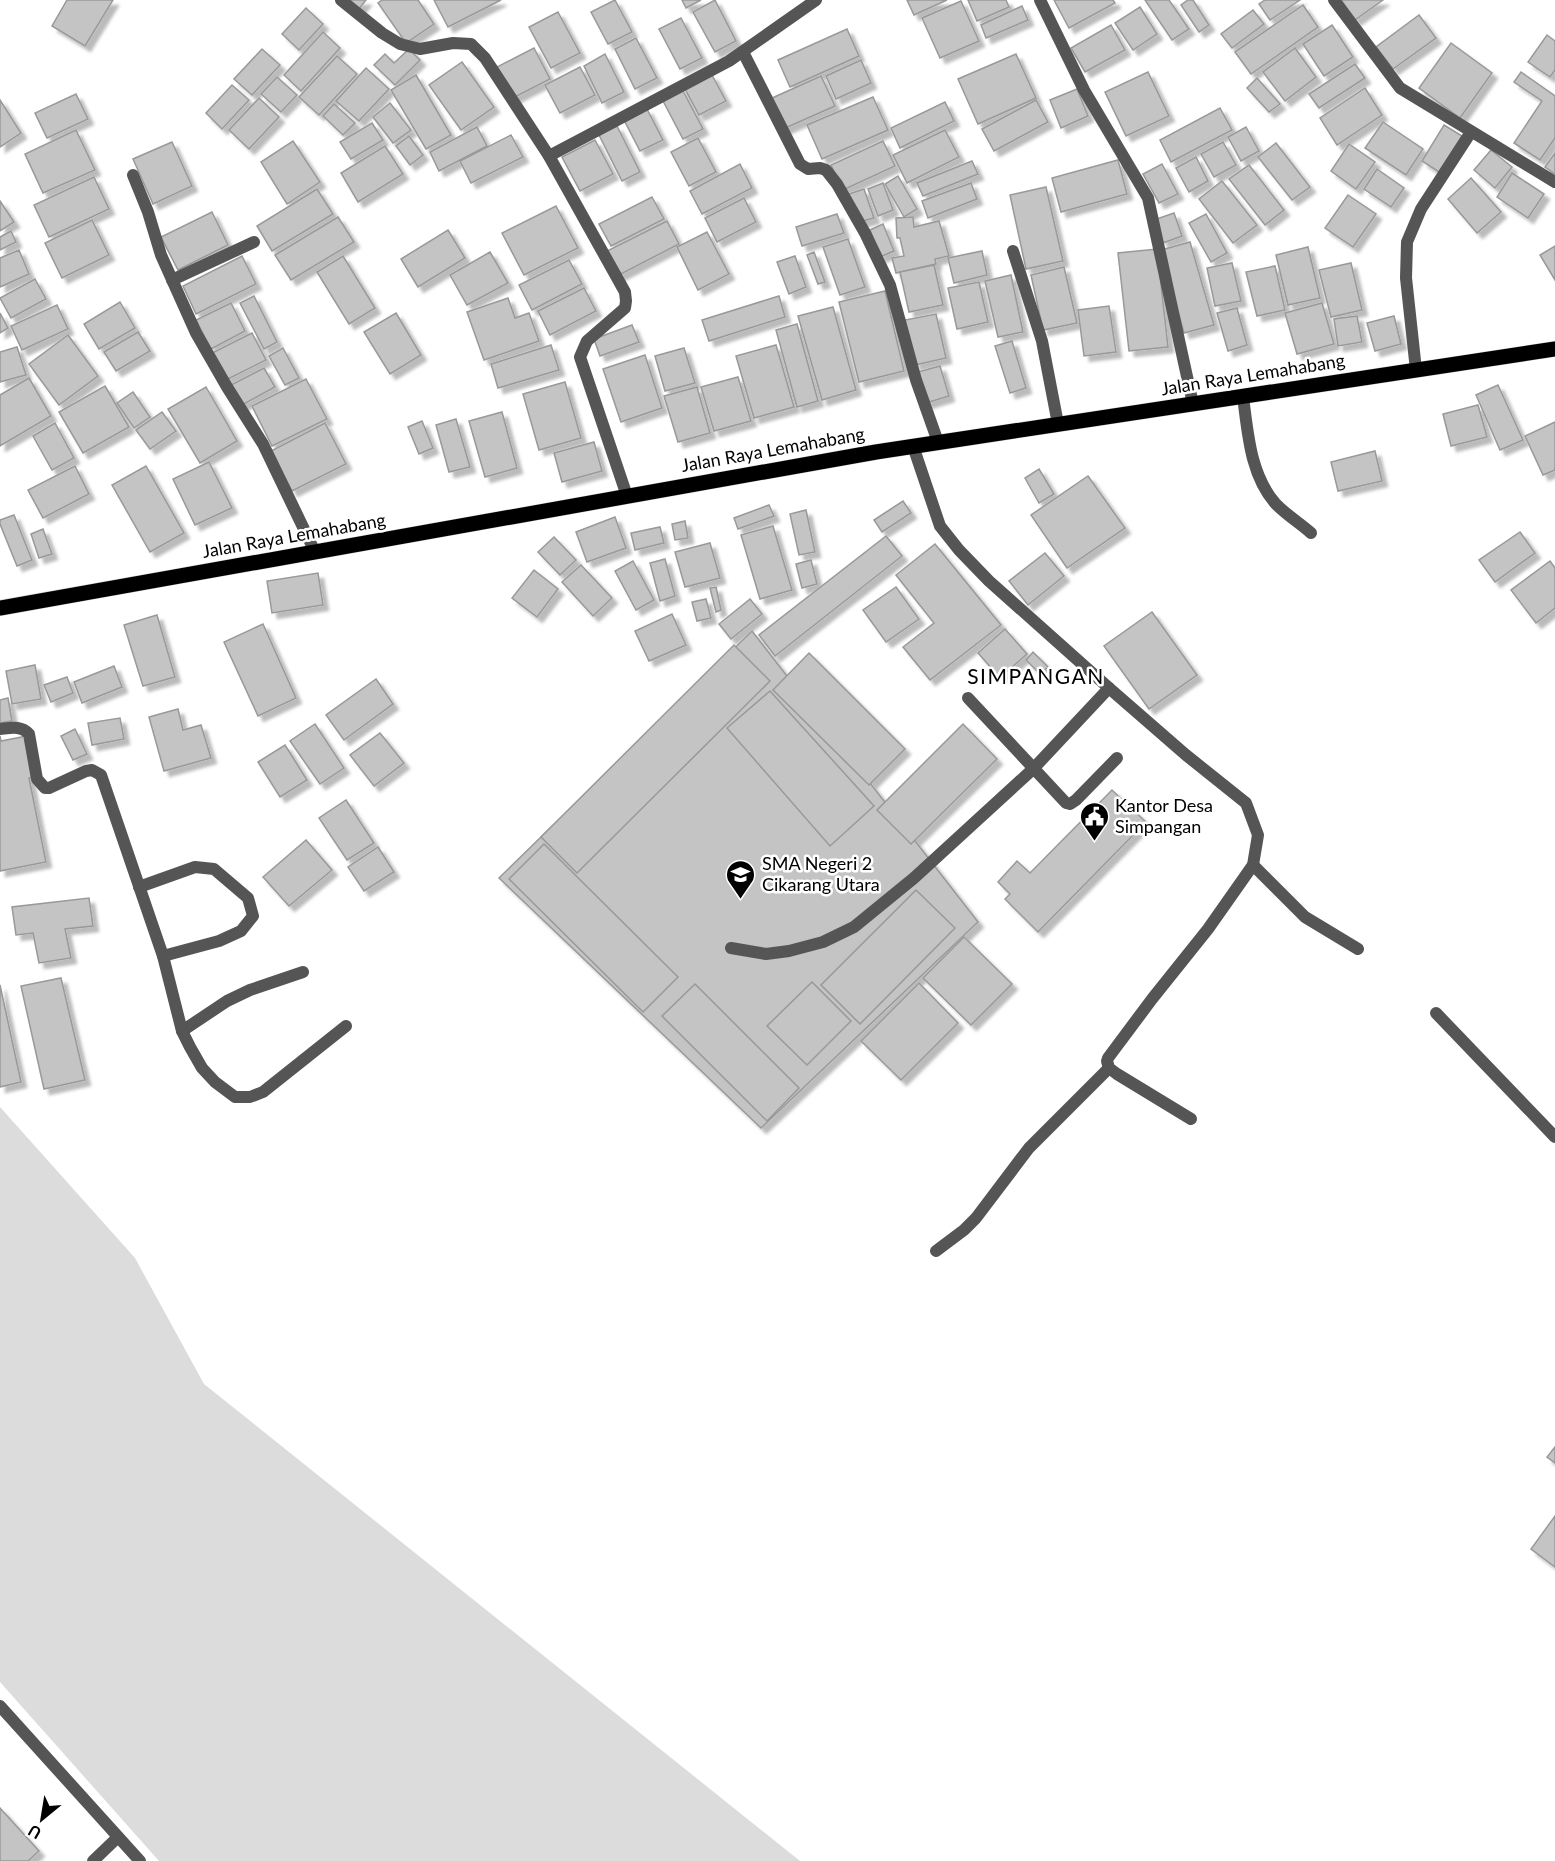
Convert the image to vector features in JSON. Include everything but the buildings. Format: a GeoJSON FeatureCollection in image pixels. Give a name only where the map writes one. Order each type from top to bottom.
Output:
{"type":"FeatureCollection","features":[{"type":"Feature","properties":{"kind":"main road","name":"Jalan Raya Lemahabang"},"geometry":{"type":"LineString","coordinates":[[0,608],[913,446],[1555,349]]}},
{"type":"Feature","properties":{"kind":"street"},"geometry":{"type":"LineString","coordinates":[[341,0],[382,33],[400,44],[420,49],[453,43],[471,44],[485,58],[549,156],[625,292],[625,308],[587,341],[580,357],[627,496]]}},
{"type":"Feature","properties":{"kind":"street"},"geometry":{"type":"LineString","coordinates":[[549,156],[729,61],[816,0]]}},
{"type":"Feature","properties":{"kind":"street"},"geometry":{"type":"LineString","coordinates":[[1040,0],[1084,90],[1148,198],[1193,404]]}},
{"type":"Feature","properties":{"kind":"street"},"geometry":{"type":"LineString","coordinates":[[1334,0],[1400,88],[1555,182]]}},
{"type":"Feature","properties":{"kind":"street"},"geometry":{"type":"LineString","coordinates":[[742,52],[800,164],[808,169],[826,170],[837,184],[865,233],[890,285],[916,380],[938,442]]}},
{"type":"Feature","properties":{"kind":"street"},"geometry":{"type":"LineString","coordinates":[[1416,370],[1406,278],[1407,242],[1421,209],[1471,132]]}},
{"type":"Feature","properties":{"kind":"street"},"geometry":{"type":"LineString","coordinates":[[134,175],[161,255],[196,333],[263,444],[315,552]]}},
{"type":"Feature","properties":{"kind":"street"},"geometry":{"type":"LineString","coordinates":[[172,280],[254,242]]}},
{"type":"Feature","properties":{"kind":"street"},"geometry":{"type":"LineString","coordinates":[[1013,251],[1042,341],[1058,424]]}},
{"type":"Feature","properties":{"kind":"street"},"geometry":{"type":"LineString","coordinates":[[1243,397],[1249,446],[1261,483],[1276,504],[1311,533]]}},
{"type":"Feature","properties":{"kind":"street"},"geometry":{"type":"LineString","coordinates":[[913,446],[940,526],[989,581],[1108,688],[1246,803],[1258,835],[1254,865],[1208,929],[1152,999],[1109,1063],[1029,1148],[976,1218],[936,1251]]}},
{"type":"Feature","properties":{"kind":"street"},"geometry":{"type":"LineString","coordinates":[[731,948],[766,954],[789,951],[823,942],[854,927],[914,878],[1033,769],[1108,688]]}},
{"type":"Feature","properties":{"kind":"street"},"geometry":{"type":"LineString","coordinates":[[968,698],[1033,769],[1070,804],[1117,758]]}},
{"type":"Feature","properties":{"kind":"street"},"geometry":{"type":"LineString","coordinates":[[0,729],[26,730],[29,734],[38,779],[45,788],[86,771],[92,770],[101,775],[163,956],[182,1031],[202,1068],[215,1083],[236,1096],[250,1097],[263,1092],[346,1026]]}},
{"type":"Feature","properties":{"kind":"street"},"geometry":{"type":"LineString","coordinates":[[1254,865],[1305,917],[1358,949]]}},
{"type":"Feature","properties":{"kind":"street"},"geometry":{"type":"LineString","coordinates":[[139,887],[195,867],[214,869],[248,898],[253,916],[241,931],[219,941],[163,956]]}},
{"type":"Feature","properties":{"kind":"street"},"geometry":{"type":"LineString","coordinates":[[182,1031],[227,1001],[250,990],[303,972]]}},
{"type":"Feature","properties":{"kind":"street"},"geometry":{"type":"LineString","coordinates":[[1436,1013],[1555,1137]]}},
{"type":"Feature","properties":{"kind":"street"},"geometry":{"type":"LineString","coordinates":[[1109,1063],[1191,1119]]}},
{"type":"Feature","properties":{"kind":"street"},"geometry":{"type":"LineString","coordinates":[[0,1706],[140,1861]]}},
{"type":"Feature","properties":{"kind":"street"},"geometry":{"type":"LineString","coordinates":[[93,1861],[118,1837]]}},
{"type":"Feature","properties":{"kind":"shaded area"},"geometry":{"type":"Polygon","coordinates":[[[0,1107],[135,1258],[204,1384],[800,1861],[159,1861],[0,1682],[0,1107]]]}},
{"type":"Feature","properties":{"kind":"place","name":"Kantor Desa Simpangan"},"geometry":{"type":"Point","coordinates":[1094,842]}},
{"type":"Feature","properties":{"kind":"place","name":"SMA Negeri 2 Cikarang Utara"},"geometry":{"type":"Point","coordinates":[741,900]}},
{"type":"Feature","properties":{"kind":"district","name":"SIMPANGAN"},"geometry":{"type":"Point","coordinates":[1036,677]}}]}
